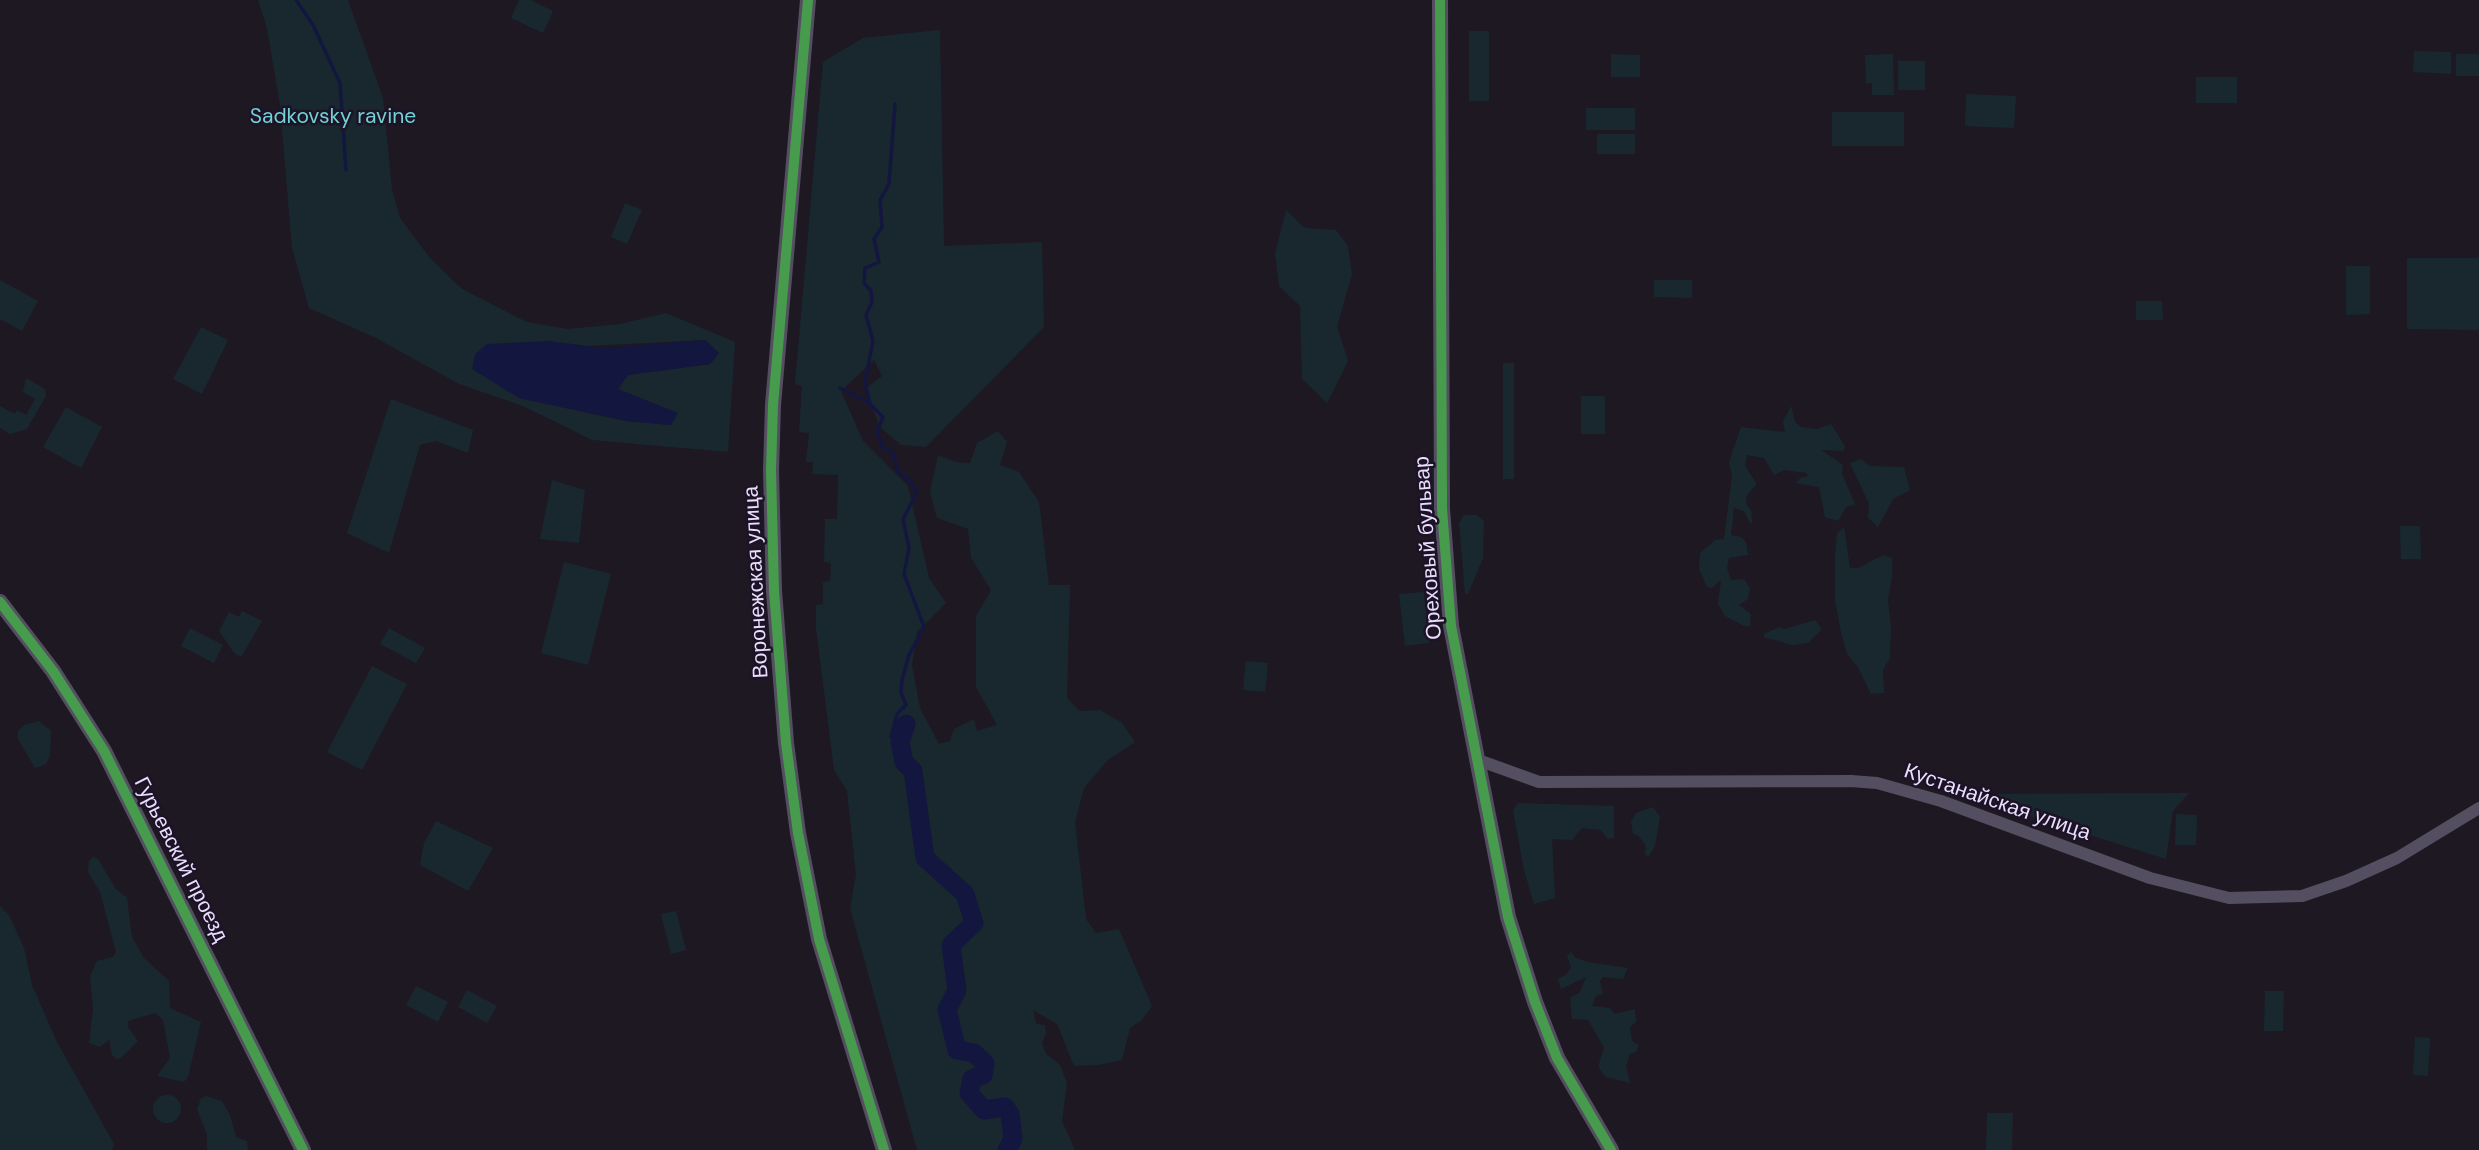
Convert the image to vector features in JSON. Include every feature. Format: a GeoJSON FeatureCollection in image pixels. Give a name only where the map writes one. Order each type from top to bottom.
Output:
{"type":"FeatureCollection","features":[{"type":"Feature","properties":{"kind":"street","name":"Воронежская улица"},"geometry":{"type":"LineString","coordinates":[[808,0],[773,405],[771,470],[774,591],[786,743],[816,926],[884,1150]]}},
{"type":"Feature","properties":{"kind":"street","name":"Ореховый бульвар"},"geometry":{"type":"LineString","coordinates":[[1440,0],[1443,509],[1451,626],[1508,917],[1532,993],[1564,1072],[1611,1150]]}},
{"type":"Feature","properties":{"kind":"street","name":"Гурьевский проезд"},"geometry":{"type":"LineString","coordinates":[[0,602],[53,671],[104,751],[303,1150]]}},
{"type":"Feature","properties":{"kind":"street","name":"Кустанайская улица"},"geometry":{"type":"LineString","coordinates":[[1478,760],[1539,782],[1851,780],[1877,783],[1941,801],[2150,878],[2229,898],[2302,896],[2346,881],[2397,858],[2479,808]]}},
{"type":"Feature","properties":{"kind":"green space","name":"Sadkovsky ravine"},"geometry":{"type":"Polygon","coordinates":[[[258,0],[348,0],[383,98],[392,189],[400,218],[430,258],[462,289],[527,322],[568,329],[620,324],[666,313],[735,342],[728,452],[592,440],[523,406],[459,384],[376,338],[309,308],[292,248],[280,105],[267,28],[258,0]],[[705,340],[588,346],[472,368],[519,398],[626,421],[671,425],[677,413],[618,389],[628,375],[710,364],[719,353],[705,340]]]}},
{"type":"Feature","properties":{"kind":"green space"},"geometry":{"type":"Polygon","coordinates":[[[519,0],[531,0],[553,11],[543,33],[511,18],[519,0]]]}},
{"type":"Feature","properties":{"kind":"green space"},"geometry":{"type":"Polygon","coordinates":[[[940,30],[944,246],[1042,242],[1044,327],[926,447],[901,445],[880,427],[865,389],[882,376],[874,360],[841,391],[863,441],[908,486],[929,578],[946,603],[917,632],[912,665],[920,708],[939,744],[950,741],[954,729],[974,719],[977,731],[997,725],[976,687],[976,616],[991,590],[971,558],[968,529],[937,518],[930,492],[938,455],[956,462],[970,463],[977,443],[998,431],[1007,442],[1000,465],[1019,472],[1039,502],[1049,585],[1070,585],[1067,698],[1080,711],[1100,710],[1122,723],[1135,742],[1108,760],[1084,788],[1075,822],[1086,919],[1096,933],[1119,929],[1152,1006],[1142,1020],[1130,1028],[1122,1060],[1074,1066],[1057,1024],[1033,1010],[1036,1024],[1045,1025],[1046,1033],[1042,1043],[1046,1054],[1060,1065],[1067,1083],[1062,1121],[1075,1150],[917,1150],[850,908],[856,875],[847,791],[834,770],[816,628],[816,605],[823,604],[823,582],[830,581],[831,563],[824,562],[825,519],[837,519],[838,475],[812,474],[813,462],[806,462],[809,433],[799,432],[802,386],[795,384],[823,62],[863,38],[940,30]]]}},
{"type":"Feature","properties":{"kind":"green space"},"geometry":{"type":"Polygon","coordinates":[[[1469,31],[1489,31],[1489,101],[1469,101],[1469,31]]]}},
{"type":"Feature","properties":{"kind":"green space"},"geometry":{"type":"Polygon","coordinates":[[[2414,51],[2451,52],[2451,74],[2413,72],[2414,51]]]}},
{"type":"Feature","properties":{"kind":"green space"},"geometry":{"type":"Polygon","coordinates":[[[1611,54],[1640,55],[1640,77],[1611,77],[1611,54]]]}},
{"type":"Feature","properties":{"kind":"green space"},"geometry":{"type":"Polygon","coordinates":[[[1893,54],[1894,95],[1872,95],[1872,83],[1866,83],[1865,55],[1893,54]]]}},
{"type":"Feature","properties":{"kind":"green space"},"geometry":{"type":"Polygon","coordinates":[[[2456,54],[2479,54],[2479,76],[2456,76],[2456,54]]]}},
{"type":"Feature","properties":{"kind":"green space"},"geometry":{"type":"Polygon","coordinates":[[[1898,61],[1925,61],[1925,90],[1898,90],[1898,61]]]}},
{"type":"Feature","properties":{"kind":"green space"},"geometry":{"type":"Polygon","coordinates":[[[2196,77],[2237,77],[2237,103],[2196,103],[2196,77]]]}},
{"type":"Feature","properties":{"kind":"green space"},"geometry":{"type":"Polygon","coordinates":[[[1966,94],[2016,96],[2014,128],[1965,126],[1966,94]]]}},
{"type":"Feature","properties":{"kind":"green space"},"geometry":{"type":"Polygon","coordinates":[[[1586,108],[1635,108],[1635,130],[1586,130],[1586,108]]]}},
{"type":"Feature","properties":{"kind":"green space"},"geometry":{"type":"Polygon","coordinates":[[[1832,112],[1904,112],[1904,146],[1832,146],[1832,112]]]}},
{"type":"Feature","properties":{"kind":"green space"},"geometry":{"type":"Polygon","coordinates":[[[1597,134],[1635,134],[1635,154],[1597,154],[1597,134]]]}},
{"type":"Feature","properties":{"kind":"green space"},"geometry":{"type":"Polygon","coordinates":[[[625,203],[642,210],[627,244],[611,237],[625,203]]]}},
{"type":"Feature","properties":{"kind":"green space"},"geometry":{"type":"Polygon","coordinates":[[[1286,210],[1305,228],[1336,230],[1348,246],[1352,275],[1337,326],[1348,361],[1327,403],[1302,379],[1300,306],[1279,286],[1275,254],[1286,210]]]}},
{"type":"Feature","properties":{"kind":"green space"},"geometry":{"type":"Polygon","coordinates":[[[2407,258],[2479,258],[2479,330],[2407,329],[2407,258]]]}},
{"type":"Feature","properties":{"kind":"green space"},"geometry":{"type":"Polygon","coordinates":[[[2346,266],[2370,266],[2370,314],[2346,315],[2346,266]]]}},
{"type":"Feature","properties":{"kind":"green space"},"geometry":{"type":"Polygon","coordinates":[[[0,280],[38,301],[22,331],[0,319],[0,280]]]}},
{"type":"Feature","properties":{"kind":"green space"},"geometry":{"type":"Polygon","coordinates":[[[1654,280],[1692,280],[1692,298],[1654,297],[1654,280]]]}},
{"type":"Feature","properties":{"kind":"green space"},"geometry":{"type":"Polygon","coordinates":[[[2136,301],[2162,301],[2163,320],[2136,320],[2136,301]]]}},
{"type":"Feature","properties":{"kind":"green space"},"geometry":{"type":"Polygon","coordinates":[[[201,327],[228,340],[202,394],[173,379],[201,327]]]}},
{"type":"Feature","properties":{"kind":"green space"},"geometry":{"type":"Polygon","coordinates":[[[1503,363],[1514,363],[1514,479],[1503,479],[1503,363]]]}},
{"type":"Feature","properties":{"kind":"green space"},"geometry":{"type":"Polygon","coordinates":[[[26,378],[45,389],[46,396],[27,429],[10,434],[0,428],[0,406],[15,414],[17,410],[26,415],[35,399],[23,392],[26,378]]]}},
{"type":"Feature","properties":{"kind":"green space"},"geometry":{"type":"Polygon","coordinates":[[[1581,396],[1605,396],[1605,434],[1581,434],[1581,396]]]}},
{"type":"Feature","properties":{"kind":"green space"},"geometry":{"type":"Polygon","coordinates":[[[391,399],[473,430],[468,453],[436,441],[420,445],[389,553],[347,533],[391,399]]]}},
{"type":"Feature","properties":{"kind":"green space"},"geometry":{"type":"Polygon","coordinates":[[[1791,406],[1795,422],[1801,427],[1817,429],[1831,424],[1845,446],[1843,451],[1821,450],[1843,465],[1842,473],[1855,505],[1846,507],[1838,521],[1825,517],[1819,487],[1796,483],[1800,478],[1808,476],[1806,473],[1784,470],[1774,475],[1764,458],[1747,455],[1745,466],[1757,484],[1747,495],[1746,504],[1751,510],[1751,525],[1744,511],[1734,508],[1731,535],[1741,537],[1746,542],[1748,555],[1729,558],[1727,568],[1731,580],[1744,579],[1750,588],[1748,599],[1739,605],[1751,614],[1750,626],[1744,626],[1725,616],[1718,604],[1721,580],[1712,588],[1707,587],[1699,569],[1700,553],[1715,540],[1724,539],[1732,476],[1729,462],[1741,427],[1785,432],[1783,421],[1791,406]]]}},
{"type":"Feature","properties":{"kind":"green space"},"geometry":{"type":"Polygon","coordinates":[[[66,407],[102,427],[81,468],[43,447],[66,407]]]}},
{"type":"Feature","properties":{"kind":"green space"},"geometry":{"type":"Polygon","coordinates":[[[1861,459],[1870,466],[1904,467],[1910,490],[1893,499],[1878,527],[1868,518],[1869,504],[1850,463],[1861,459]]]}},
{"type":"Feature","properties":{"kind":"green space"},"geometry":{"type":"Polygon","coordinates":[[[552,480],[585,490],[579,543],[540,539],[552,480]]]}},
{"type":"Feature","properties":{"kind":"green space"},"geometry":{"type":"Polygon","coordinates":[[[1464,515],[1477,515],[1484,521],[1483,558],[1468,594],[1465,594],[1459,523],[1464,515]]]}},
{"type":"Feature","properties":{"kind":"green space"},"geometry":{"type":"Polygon","coordinates":[[[2400,526],[2420,526],[2421,559],[2401,559],[2400,526]]]}},
{"type":"Feature","properties":{"kind":"green space"},"geometry":{"type":"Polygon","coordinates":[[[1844,527],[1850,568],[1858,568],[1883,555],[1892,558],[1888,600],[1891,626],[1890,658],[1883,670],[1884,693],[1871,694],[1858,667],[1847,654],[1840,628],[1835,600],[1835,556],[1837,533],[1844,527]]]}},
{"type":"Feature","properties":{"kind":"green space"},"geometry":{"type":"Polygon","coordinates":[[[564,562],[611,574],[588,665],[541,653],[564,562]]]}},
{"type":"Feature","properties":{"kind":"green space"},"geometry":{"type":"Polygon","coordinates":[[[1424,592],[1429,643],[1405,646],[1399,594],[1424,592]]]}},
{"type":"Feature","properties":{"kind":"green space"},"geometry":{"type":"Polygon","coordinates":[[[242,611],[262,621],[241,657],[234,653],[219,631],[229,612],[239,617],[242,611]]]}},
{"type":"Feature","properties":{"kind":"green space"},"geometry":{"type":"Polygon","coordinates":[[[1815,620],[1822,629],[1808,643],[1792,645],[1764,637],[1764,634],[1779,627],[1785,629],[1815,620]]]}},
{"type":"Feature","properties":{"kind":"green space"},"geometry":{"type":"Polygon","coordinates":[[[190,628],[223,645],[214,663],[181,646],[190,628]]]}},
{"type":"Feature","properties":{"kind":"green space"},"geometry":{"type":"Polygon","coordinates":[[[389,628],[425,648],[416,663],[380,644],[389,628]]]}},
{"type":"Feature","properties":{"kind":"green space"},"geometry":{"type":"Polygon","coordinates":[[[1246,661],[1268,663],[1265,692],[1243,690],[1246,661]]]}},
{"type":"Feature","properties":{"kind":"green space"},"geometry":{"type":"Polygon","coordinates":[[[372,666],[407,684],[362,770],[327,752],[372,666]]]}},
{"type":"Feature","properties":{"kind":"green space"},"geometry":{"type":"Polygon","coordinates":[[[39,721],[51,731],[50,756],[46,764],[35,768],[18,739],[18,731],[24,725],[39,721]]]}},
{"type":"Feature","properties":{"kind":"green space"},"geometry":{"type":"Polygon","coordinates":[[[2189,793],[2173,811],[2166,859],[1981,801],[1984,794],[2189,793]]]}},
{"type":"Feature","properties":{"kind":"green space"},"geometry":{"type":"Polygon","coordinates":[[[1518,803],[1614,806],[1614,838],[1608,839],[1601,830],[1582,828],[1572,840],[1552,839],[1555,898],[1534,904],[1524,870],[1513,810],[1518,803]]]}},
{"type":"Feature","properties":{"kind":"green space"},"geometry":{"type":"Polygon","coordinates":[[[1653,807],[1660,817],[1655,846],[1649,856],[1645,855],[1646,846],[1639,836],[1633,834],[1631,822],[1636,813],[1653,807]]]}},
{"type":"Feature","properties":{"kind":"green space"},"geometry":{"type":"Polygon","coordinates":[[[2176,814],[2197,815],[2196,845],[2175,845],[2176,814]]]}},
{"type":"Feature","properties":{"kind":"green space"},"geometry":{"type":"Polygon","coordinates":[[[436,821],[493,848],[468,891],[420,865],[424,843],[436,821]]]}},
{"type":"Feature","properties":{"kind":"green space"},"geometry":{"type":"Polygon","coordinates":[[[93,857],[98,859],[116,889],[127,898],[132,937],[144,958],[169,981],[170,1008],[201,1022],[188,1077],[184,1082],[157,1076],[170,1058],[163,1020],[155,1013],[128,1021],[128,1027],[138,1041],[121,1058],[116,1059],[112,1055],[109,1040],[100,1047],[89,1043],[93,1009],[90,976],[97,961],[113,957],[116,952],[100,892],[88,872],[89,861],[93,857]]]}},
{"type":"Feature","properties":{"kind":"green space"},"geometry":{"type":"Polygon","coordinates":[[[0,906],[9,915],[24,948],[32,985],[57,1042],[114,1144],[112,1150],[0,1150],[0,906]]]}},
{"type":"Feature","properties":{"kind":"green space"},"geometry":{"type":"Polygon","coordinates":[[[676,911],[686,950],[671,954],[661,914],[676,911]]]}},
{"type":"Feature","properties":{"kind":"green space"},"geometry":{"type":"Polygon","coordinates":[[[1571,952],[1576,958],[1588,962],[1628,968],[1623,979],[1603,977],[1600,981],[1603,994],[1596,996],[1592,1006],[1610,1008],[1614,1014],[1635,1009],[1636,1022],[1630,1027],[1632,1041],[1639,1045],[1636,1052],[1630,1054],[1626,1066],[1630,1083],[1606,1077],[1598,1067],[1604,1048],[1598,1037],[1588,1020],[1572,1019],[1570,998],[1580,992],[1586,977],[1561,989],[1558,979],[1566,975],[1571,967],[1567,956],[1571,952]]]}},
{"type":"Feature","properties":{"kind":"green space"},"geometry":{"type":"Polygon","coordinates":[[[416,986],[448,1002],[438,1022],[406,1005],[416,986]]]}},
{"type":"Feature","properties":{"kind":"green space"},"geometry":{"type":"Polygon","coordinates":[[[467,990],[497,1006],[487,1023],[458,1007],[467,990]]]}},
{"type":"Feature","properties":{"kind":"green space"},"geometry":{"type":"Polygon","coordinates":[[[2265,991],[2284,991],[2283,1031],[2264,1031],[2265,991]]]}},
{"type":"Feature","properties":{"kind":"green space"},"geometry":{"type":"Polygon","coordinates":[[[2415,1037],[2430,1038],[2428,1076],[2413,1075],[2415,1037]]]}},
{"type":"Feature","properties":{"kind":"green space"},"geometry":{"type":"Polygon","coordinates":[[[167,1095],[177,1099],[181,1109],[177,1119],[167,1123],[157,1119],[153,1109],[157,1099],[167,1095]]]}},
{"type":"Feature","properties":{"kind":"green space"},"geometry":{"type":"Polygon","coordinates":[[[206,1096],[222,1101],[230,1115],[236,1137],[247,1141],[248,1150],[207,1150],[207,1135],[197,1109],[201,1098],[206,1096]]]}},
{"type":"Feature","properties":{"kind":"green space"},"geometry":{"type":"Polygon","coordinates":[[[1987,1113],[2013,1113],[2012,1150],[1986,1150],[1987,1113]]]}},
{"type":"Feature","properties":{"kind":"shaded area"},"geometry":{"type":"Polygon","coordinates":[[[705,340],[719,353],[710,364],[628,375],[618,389],[678,413],[671,425],[626,421],[519,398],[472,369],[475,354],[487,344],[549,341],[604,348],[705,340]]]}},
{"type":"Feature","properties":{"kind":"waterway"},"geometry":{"type":"LineString","coordinates":[[296,0],[313,25],[340,83],[346,170]]}},
{"type":"Feature","properties":{"kind":"waterway"},"geometry":{"type":"LineString","coordinates":[[895,104],[889,184],[880,200],[882,227],[874,239],[879,262],[865,268],[864,283],[871,291],[872,302],[866,315],[873,341],[865,382],[870,404],[883,417],[877,432],[883,447],[893,453],[898,472],[910,481],[917,492],[903,519],[909,548],[904,574],[924,627],[909,655],[902,680],[901,692],[906,705],[897,714],[891,737],[900,742]]}},
{"type":"Feature","properties":{"kind":"waterway"},"geometry":{"type":"LineString","coordinates":[[840,388],[869,403]]}},
{"type":"Feature","properties":{"kind":"waterway"},"geometry":{"type":"LineString","coordinates":[[906,724],[900,742],[904,762],[913,771],[925,858],[965,894],[974,923],[951,945],[957,990],[947,1010],[957,1050],[974,1053],[985,1063],[983,1075],[972,1079],[969,1093],[984,1110],[1005,1107],[1010,1114],[1013,1139],[1007,1150]]}},
{"type":"Feature","properties":{"kind":"cycle path"},"geometry":{"type":"LineString","coordinates":[[808,0],[773,405],[771,470],[774,591],[786,743],[798,833],[819,939],[884,1150]]}},
{"type":"Feature","properties":{"kind":"cycle path"},"geometry":{"type":"LineString","coordinates":[[1440,0],[1442,509],[1451,626],[1508,917],[1535,1002],[1557,1058],[1611,1150]]}},
{"type":"Feature","properties":{"kind":"cycle path"},"geometry":{"type":"LineString","coordinates":[[0,602],[53,671],[104,751],[303,1150]]}}]}
